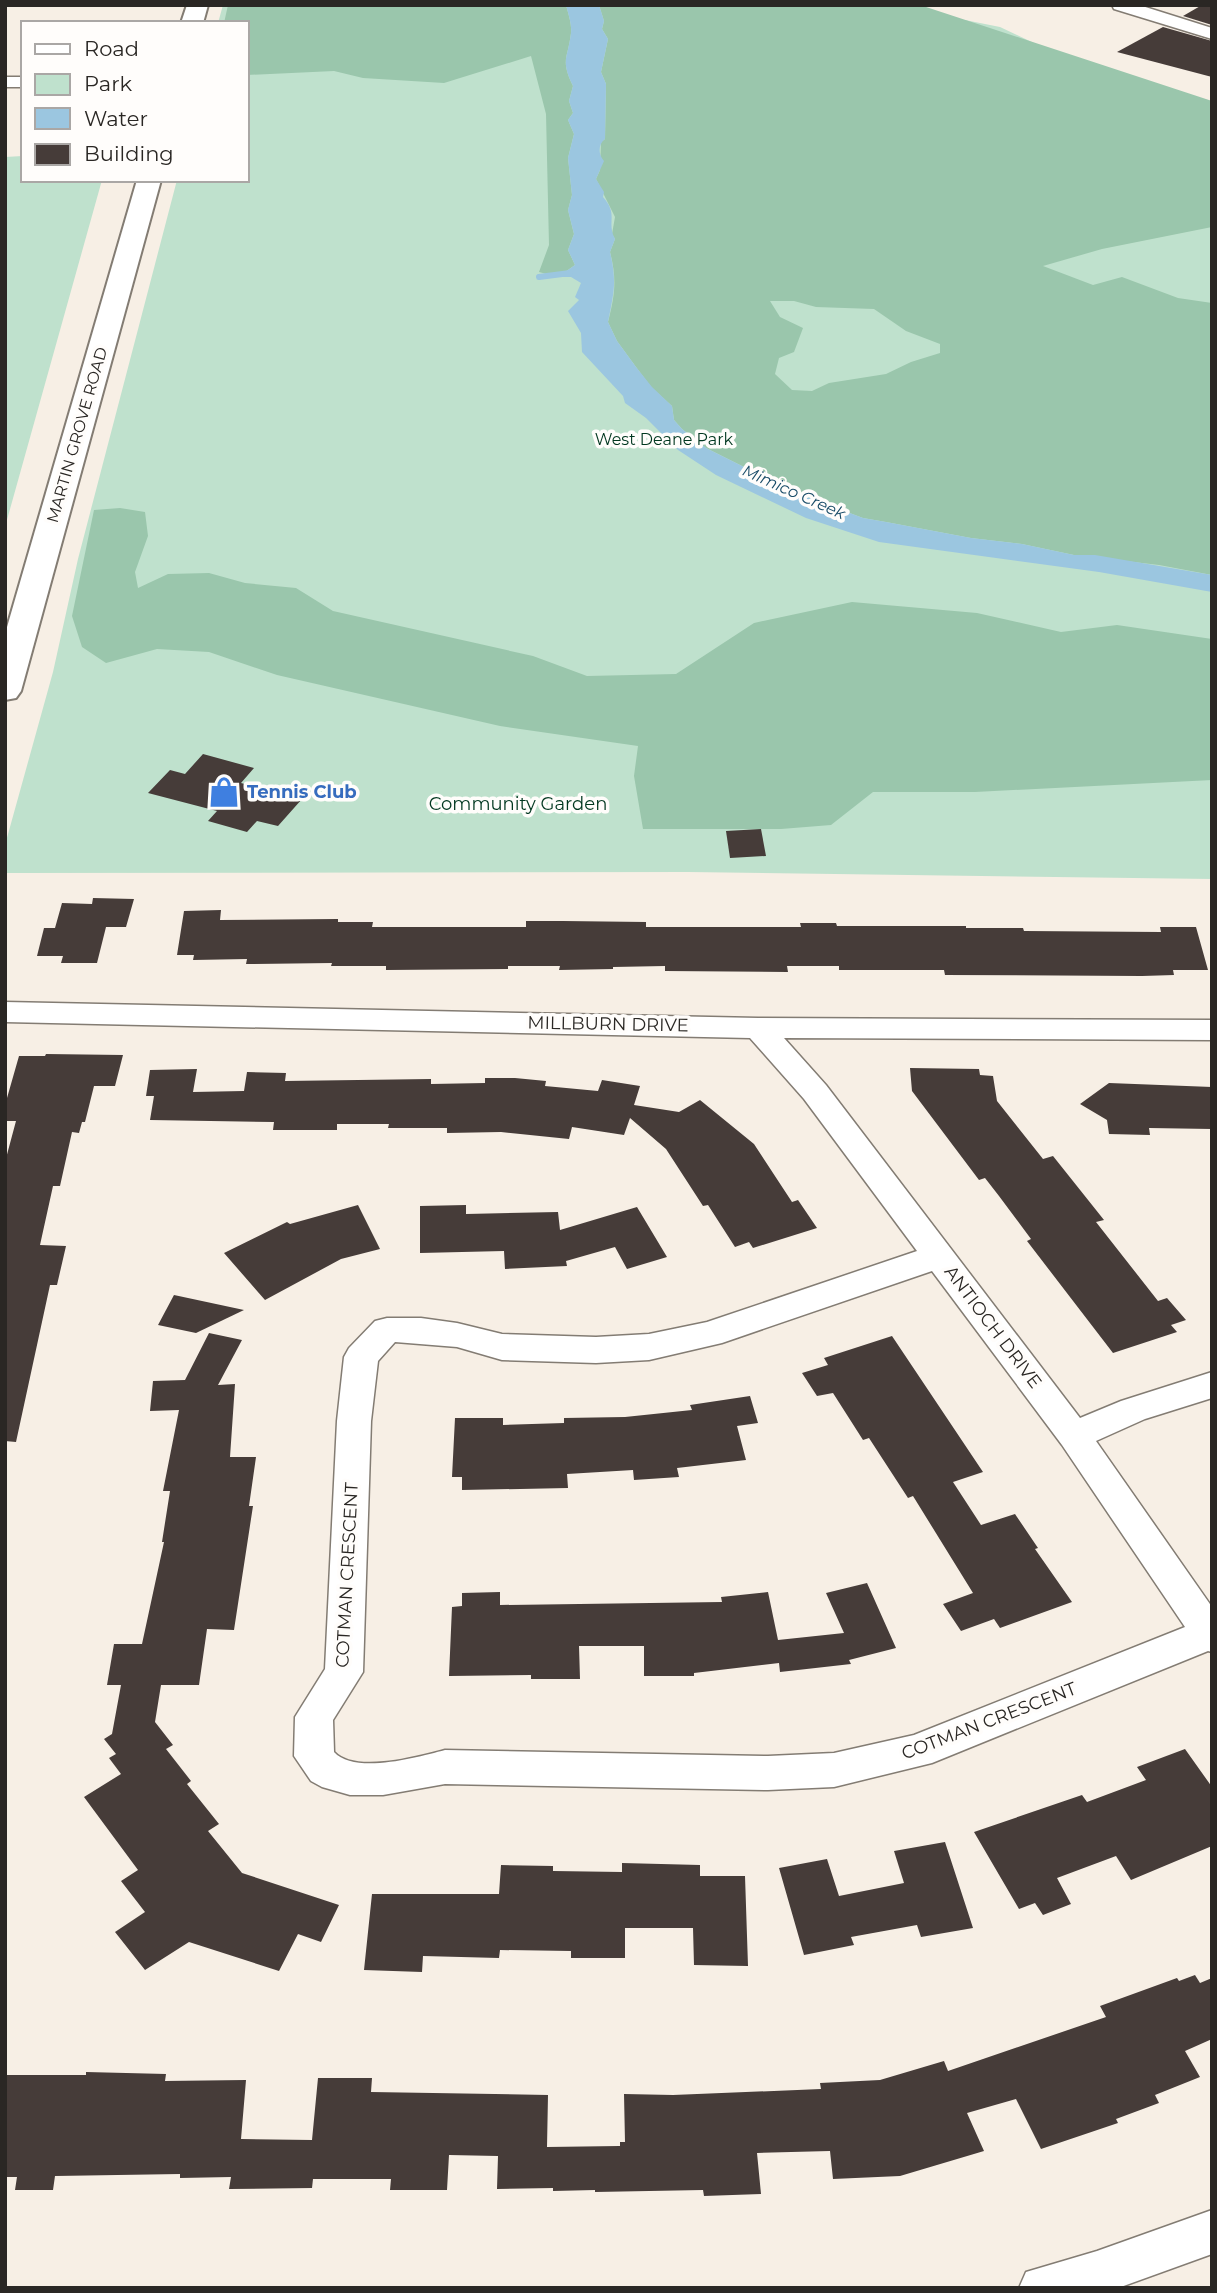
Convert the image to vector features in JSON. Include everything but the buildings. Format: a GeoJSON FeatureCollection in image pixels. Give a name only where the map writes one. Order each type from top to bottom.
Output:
{"type":"FeatureCollection","features":[{"type":"Feature","properties":{"kind":"main road","name":"MARTIN GROVE ROAD"},"geometry":{"type":"LineString","coordinates":[[5,691],[148,182]]}},
{"type":"Feature","properties":{"kind":"street"},"geometry":{"type":"LineString","coordinates":[[1131,7],[1212,34]]}},
{"type":"Feature","properties":{"kind":"street","name":"MILLBURN DRIVE"},"geometry":{"type":"LineString","coordinates":[[5,1012],[758,1028],[1212,1030]]}},
{"type":"Feature","properties":{"kind":"street","name":"ANTIOCH DRIVE"},"geometry":{"type":"LineString","coordinates":[[758,1028],[815,1092],[940,1256],[1074,1436],[1211,1636]]}},
{"type":"Feature","properties":{"kind":"street","name":"COTMAN CRESCENT"},"geometry":{"type":"LineString","coordinates":[[940,1256],[710,1334],[649,1347],[596,1350],[502,1347],[457,1335],[421,1330],[387,1330],[361,1357],[354,1421],[344,1672],[314,1717],[314,1756],[326,1771],[349,1778],[402,1777],[445,1767],[768,1773],[834,1770],[918,1751],[1211,1636]]}},
{"type":"Feature","properties":{"kind":"street"},"geometry":{"type":"LineString","coordinates":[[1074,1436],[1133,1410],[1212,1385]]}},
{"type":"Feature","properties":{"kind":"street"},"geometry":{"type":"LineString","coordinates":[[1042,2288],[1108,2269],[1212,2232]]}},
{"type":"Feature","properties":{"kind":"green space","name":"West Deane Park"},"geometry":{"type":"Polygon","coordinates":[[[223,5],[809,5],[907,18],[965,20],[1000,27],[1143,95],[1212,105],[1212,879],[688,872],[5,873],[5,845],[53,672],[78,559],[176,182],[248,182],[248,21],[219,21],[223,5]]]}},
{"type":"Feature","properties":{"kind":"green space"},"geometry":{"type":"Polygon","coordinates":[[[228,5],[566,5],[571,30],[566,64],[573,86],[569,101],[573,113],[568,120],[574,134],[568,158],[572,195],[568,210],[574,234],[568,250],[575,265],[558,277],[539,272],[549,245],[546,114],[531,56],[444,83],[363,78],[334,71],[248,75],[248,21],[224,21],[228,5]]]}},
{"type":"Feature","properties":{"kind":"green space"},"geometry":{"type":"Polygon","coordinates":[[[599,5],[920,5],[1212,101],[1212,227],[1102,249],[1043,266],[1093,285],[1122,277],[1178,298],[1212,303],[1212,575],[1159,565],[1074,555],[863,518],[794,492],[706,448],[682,429],[674,420],[672,406],[651,387],[617,341],[608,322],[614,287],[610,252],[615,239],[612,234],[615,217],[596,179],[600,170],[601,142],[605,139],[606,84],[601,72],[608,39],[602,29],[604,21],[599,5]],[[770,301],[780,317],[803,328],[794,352],[779,358],[775,374],[792,390],[812,391],[829,383],[886,374],[911,362],[940,353],[940,344],[906,331],[874,309],[816,307],[794,301],[770,301]]]}},
{"type":"Feature","properties":{"kind":"green space"},"geometry":{"type":"Polygon","coordinates":[[[21,156],[21,182],[101,182],[5,527],[5,157],[21,156]]]}},
{"type":"Feature","properties":{"kind":"green space"},"geometry":{"type":"Polygon","coordinates":[[[120,508],[145,512],[148,536],[135,572],[138,588],[168,574],[209,573],[245,583],[296,588],[333,611],[533,656],[587,676],[676,674],[754,623],[852,602],[977,613],[1061,632],[1117,625],[1212,639],[1212,780],[975,792],[873,792],[831,825],[781,829],[643,829],[634,776],[638,746],[500,726],[277,675],[209,652],[157,649],[106,663],[82,647],[72,616],[94,510],[120,508]]]}},
{"type":"Feature","properties":{"kind":"water","name":"Mimico Creek"},"geometry":{"type":"Polygon","coordinates":[[[566,5],[599,5],[604,21],[602,29],[608,39],[601,72],[606,84],[605,139],[600,150],[604,161],[596,179],[610,209],[615,239],[610,252],[614,287],[608,322],[617,341],[636,367],[672,406],[674,420],[682,429],[706,448],[794,492],[863,518],[1074,555],[1095,555],[1212,575],[1212,592],[1099,572],[879,542],[806,518],[716,475],[678,450],[646,418],[625,403],[623,396],[582,352],[581,333],[568,311],[579,300],[575,297],[581,283],[571,277],[558,277],[575,265],[568,250],[574,234],[568,210],[572,195],[568,158],[574,134],[568,120],[573,113],[569,101],[573,86],[566,64],[571,30],[566,5]]]}},
{"type":"Feature","properties":{"kind":"waterway"},"geometry":{"type":"LineString","coordinates":[[539,277],[570,273]]}},
{"type":"Feature","properties":{"kind":"place","name":"Tennis Club"},"geometry":{"type":"Point","coordinates":[224,792]}},
{"type":"Feature","properties":{"kind":"park label","name":"Community Garden"},"geometry":{"type":"Point","coordinates":[518,804]}}]}
